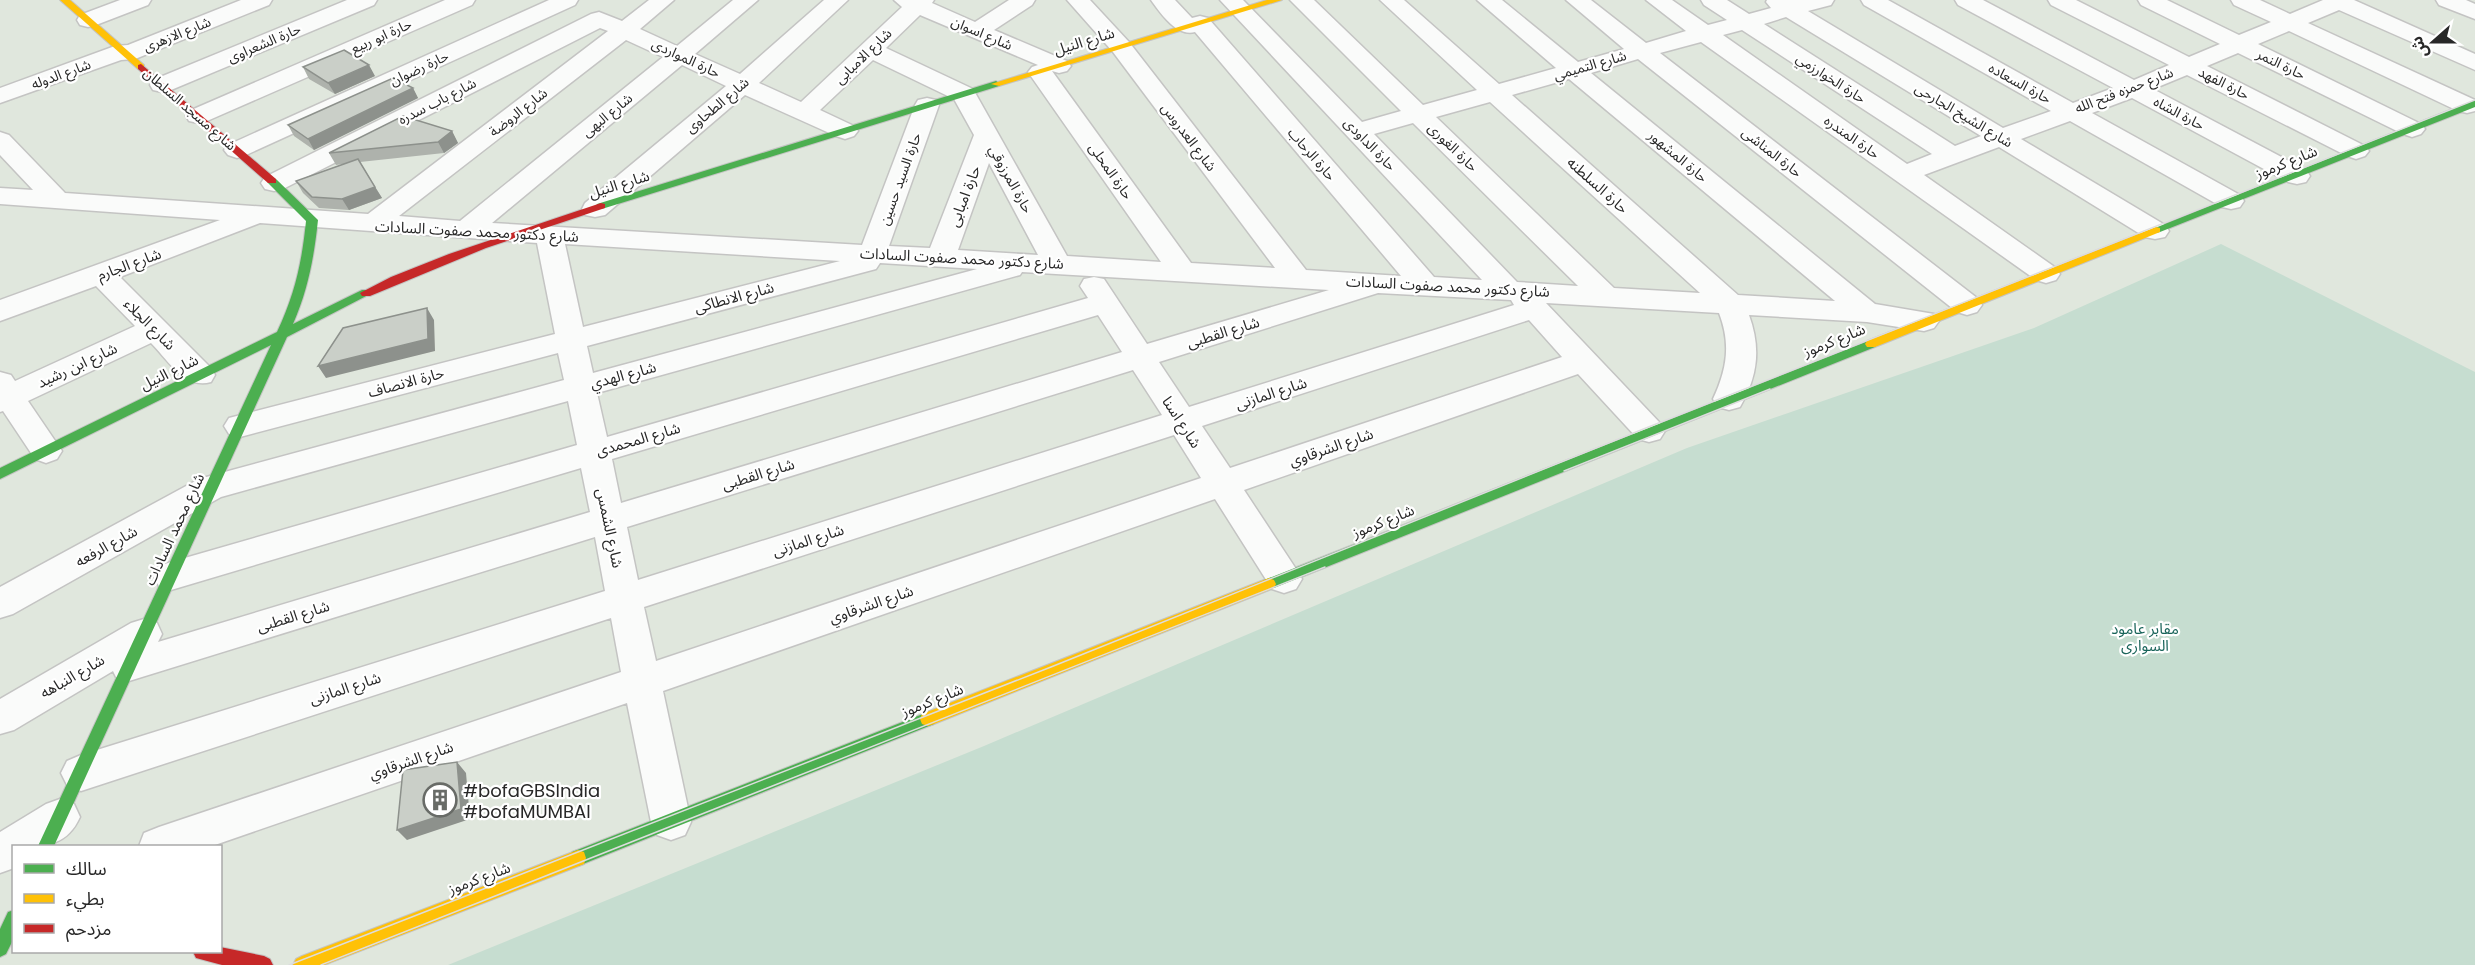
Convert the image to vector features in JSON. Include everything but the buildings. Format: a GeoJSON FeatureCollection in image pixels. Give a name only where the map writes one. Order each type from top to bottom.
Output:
{"type":"FeatureCollection","features":[{"type":"Feature","properties":{"kind":"main road","name":"شارع مسجد السلطان"},"geometry":{"type":"LineString","coordinates":[[65,0],[237,150],[312,220]]}},
{"type":"Feature","properties":{"kind":"main road","name":"شارع النيل"},"geometry":{"type":"LineString","coordinates":[[0,474],[400,277],[515,233],[1194,25],[1237,5],[1277,0]]}},
{"type":"Feature","properties":{"kind":"main road","name":"شارع كرموز"},"geometry":{"type":"LineString","coordinates":[[302,965],[671,822],[1284,579],[1924,321],[2297,176],[2471,105]]}},
{"type":"Feature","properties":{"kind":"main road","name":"شارع محمد السادات"},"geometry":{"type":"LineString","coordinates":[[51,838],[282,334],[307,273],[312,245],[312,220]]}},
{"type":"Feature","properties":{"kind":"main road"},"geometry":{"type":"LineString","coordinates":[[0,948],[12,922]]}},
{"type":"Feature","properties":{"kind":"main road"},"geometry":{"type":"LineString","coordinates":[[211,953],[264,965]]}},
{"type":"Feature","properties":{"kind":"street"},"geometry":{"type":"LineString","coordinates":[[88,20],[140,0]]}},
{"type":"Feature","properties":{"kind":"street","name":"شارع الازهرى"},"geometry":{"type":"LineString","coordinates":[[125,52],[261,0]]}},
{"type":"Feature","properties":{"kind":"street","name":"حارة الشعراوى"},"geometry":{"type":"LineString","coordinates":[[162,85],[366,0]]}},
{"type":"Feature","properties":{"kind":"street","name":"حارة ابو ربيع"},"geometry":{"type":"LineString","coordinates":[[198,116],[464,0]]}},
{"type":"Feature","properties":{"kind":"street","name":"حارة المواردى"},"geometry":{"type":"LineString","coordinates":[[565,0],[599,19],[845,131]]}},
{"type":"Feature","properties":{"kind":"street","name":"حارة رضوان"},"geometry":{"type":"LineString","coordinates":[[237,150],[565,0]]}},
{"type":"Feature","properties":{"kind":"street","name":"شارع الروضة"},"geometry":{"type":"LineString","coordinates":[[372,224],[663,0]]}},
{"type":"Feature","properties":{"kind":"street","name":"شارع البهى"},"geometry":{"type":"LineString","coordinates":[[466,230],[747,0]]}},
{"type":"Feature","properties":{"kind":"street","name":"شارع الطحاوى"},"geometry":{"type":"LineString","coordinates":[[595,208],[743,84],[837,0]]}},
{"type":"Feature","properties":{"kind":"street"},"geometry":{"type":"LineString","coordinates":[[977,31],[1024,0]]}},
{"type":"Feature","properties":{"kind":"street","name":"شارع العدروس"},"geometry":{"type":"LineString","coordinates":[[1078,0],[1121,47],[1296,277]]}},
{"type":"Feature","properties":{"kind":"street","name":"حارة الرحاب"},"geometry":{"type":"LineString","coordinates":[[1162,0],[1194,25],[1424,284]]}},
{"type":"Feature","properties":{"kind":"street","name":"حارة الغورى"},"geometry":{"type":"LineString","coordinates":[[1301,0],[1604,295]]}},
{"type":"Feature","properties":{"kind":"street","name":"حارة السلطنه"},"geometry":{"type":"LineString","coordinates":[[1391,0],[1729,303],[1740,327],[1744,352],[1740,376],[1729,399]]}},
{"type":"Feature","properties":{"kind":"street","name":"حارة المشهور"},"geometry":{"type":"LineString","coordinates":[[1488,0],[1867,312]]}},
{"type":"Feature","properties":{"kind":"street","name":"حارة المناشى"},"geometry":{"type":"LineString","coordinates":[[1577,0],[1967,305]]}},
{"type":"Feature","properties":{"kind":"street","name":"حارة المندره"},"geometry":{"type":"LineString","coordinates":[[1657,0],[2046,274]]}},
{"type":"Feature","properties":{"kind":"street","name":"حارة الخوارزمي"},"geometry":{"type":"LineString","coordinates":[[1712,0],[1951,155]]}},
{"type":"Feature","properties":{"kind":"street","name":"شارع التميمي"},"geometry":{"type":"LineString","coordinates":[[1358,131],[1745,22],[1781,5],[1823,0]]}},
{"type":"Feature","properties":{"kind":"street","name":"حارة السعاده"},"geometry":{"type":"LineString","coordinates":[[1872,0],[2231,201]]}},
{"type":"Feature","properties":{"kind":"street","name":"حارة الشاه"},"geometry":{"type":"LineString","coordinates":[[1966,0],[2297,176]]}},
{"type":"Feature","properties":{"kind":"street","name":"حارة الفهد"},"geometry":{"type":"LineString","coordinates":[[2059,0],[2356,151]]}},
{"type":"Feature","properties":{"kind":"street","name":"حارة النمر"},"geometry":{"type":"LineString","coordinates":[[2149,0],[2412,129]]}},
{"type":"Feature","properties":{"kind":"street"},"geometry":{"type":"LineString","coordinates":[[2242,0],[2471,105]]}},
{"type":"Feature","properties":{"kind":"street"},"geometry":{"type":"LineString","coordinates":[[2339,0],[2475,63]]}},
{"type":"Feature","properties":{"kind":"street","name":"شارع حمزه فتح الله"},"geometry":{"type":"LineString","coordinates":[[1904,174],[2133,89],[2339,0]]}},
{"type":"Feature","properties":{"kind":"street"},"geometry":{"type":"LineString","coordinates":[[2447,0],[2475,12]]}},
{"type":"Feature","properties":{"kind":"street","name":"شارع اسوان"},"geometry":{"type":"LineString","coordinates":[[915,2],[1050,69]]}},
{"type":"Feature","properties":{"kind":"street","name":"شارع الامبابى"},"geometry":{"type":"LineString","coordinates":[[804,112],[915,2]]}},
{"type":"Feature","properties":{"kind":"street","name":"حارة الداودى"},"geometry":{"type":"LineString","coordinates":[[1237,5],[1649,431]]}},
{"type":"Feature","properties":{"kind":"street","name":"شارع الشيخ الجارحى"},"geometry":{"type":"LineString","coordinates":[[1781,5],[2155,231]]}},
{"type":"Feature","properties":{"kind":"street","name":"شارع باب سدره"},"geometry":{"type":"LineString","coordinates":[[274,183],[599,19]]}},
{"type":"Feature","properties":{"kind":"street"},"geometry":{"type":"LineString","coordinates":[[870,49],[964,94]]}},
{"type":"Feature","properties":{"kind":"street","name":"شارع الدوله"},"geometry":{"type":"LineString","coordinates":[[0,96],[125,52]]}},
{"type":"Feature","properties":{"kind":"street","name":"حارة المحلى"},"geometry":{"type":"LineString","coordinates":[[1050,69],[1182,271]]}},
{"type":"Feature","properties":{"kind":"street","name":"حارة المرزوقي"},"geometry":{"type":"LineString","coordinates":[[964,94],[1058,263]]}},
{"type":"Feature","properties":{"kind":"street","name":"حارة السيد حسين"},"geometry":{"type":"LineString","coordinates":[[885,254],[927,105]]}},
{"type":"Feature","properties":{"kind":"street","name":"حارة امبابى"},"geometry":{"type":"LineString","coordinates":[[941,257],[987,135]]}},
{"type":"Feature","properties":{"kind":"street"},"geometry":{"type":"LineString","coordinates":[[0,140],[58,201]]}},
{"type":"Feature","properties":{"kind":"street","name":"شارع دكتور محمد صفوت السادات"},"geometry":{"type":"LineString","coordinates":[[0,196],[466,230],[1424,284],[1520,296],[1604,295],[1729,303],[1867,312],[1924,321]]}},
{"type":"Feature","properties":{"kind":"street","name":"شارع الجارم"},"geometry":{"type":"LineString","coordinates":[[0,311],[258,216]]}},
{"type":"Feature","properties":{"kind":"street","name":"شارع الشمس"},"geometry":{"type":"LineString","coordinates":[[549,235],[671,822]]}},
{"type":"Feature","properties":{"kind":"street","name":"شارع الانطاكى"},"geometry":{"type":"LineString","coordinates":[[571,339],[885,254]]}},
{"type":"Feature","properties":{"kind":"street","name":"شارع اسنا"},"geometry":{"type":"LineString","coordinates":[[1058,263],[1105,303],[1284,579]]}},
{"type":"Feature","properties":{"kind":"street","name":"شارع الهدي"},"geometry":{"type":"LineString","coordinates":[[211,488],[581,387],[1058,263]]}},
{"type":"Feature","properties":{"kind":"street","name":"شارع الجلاء"},"geometry":{"type":"LineString","coordinates":[[101,274],[200,375]]}},
{"type":"Feature","properties":{"kind":"street","name":"شارع القطبى"},"geometry":{"type":"LineString","coordinates":[[136,650],[609,520],[1387,282]]}},
{"type":"Feature","properties":{"kind":"street"},"geometry":{"type":"LineString","coordinates":[[0,291],[45,294]]}},
{"type":"Feature","properties":{"kind":"street","name":"شارع المازنى"},"geometry":{"type":"LineString","coordinates":[[81,773],[1182,421],[1520,296]]}},
{"type":"Feature","properties":{"kind":"street","name":"شارع المحمدى"},"geometry":{"type":"LineString","coordinates":[[171,576],[1105,303]]}},
{"type":"Feature","properties":{"kind":"street","name":"شارع ابن رشيد"},"geometry":{"type":"LineString","coordinates":[[3,394],[155,329]]}},
{"type":"Feature","properties":{"kind":"street","name":"حارة الانصاف"},"geometry":{"type":"LineString","coordinates":[[240,426],[571,339]]}},
{"type":"Feature","properties":{"kind":"street","name":"شارع الشرقاوي"},"geometry":{"type":"LineString","coordinates":[[162,845],[1583,361]]}},
{"type":"Feature","properties":{"kind":"street"},"geometry":{"type":"LineString","coordinates":[[3,394],[46,451]]}},
{"type":"Feature","properties":{"kind":"street","name":"شارع الرفعه"},"geometry":{"type":"LineString","coordinates":[[0,604],[211,488]]}},
{"type":"Feature","properties":{"kind":"street","name":"شارع النباهه"},"geometry":{"type":"LineString","coordinates":[[0,717],[136,650]]}},
{"type":"Feature","properties":{"kind":"street"},"geometry":{"type":"LineString","coordinates":[[29,845],[51,838]]}},
{"type":"Feature","properties":{"kind":"green space","name":"مقابر عامود السوارى"},"geometry":{"type":"Polygon","coordinates":[[[2221,244],[2475,372],[2475,965],[448,965],[984,746],[1687,448],[2034,328],[2221,244]]]}},
{"type":"Feature","properties":{"kind":"tram line"},"geometry":{"type":"LineString","coordinates":[[289,965],[1051,667],[1646,428],[2475,100]]}},
{"type":"Feature","properties":{"kind":"tram line"},"geometry":{"type":"LineString","coordinates":[[1564,471],[1770,389]]}},
{"type":"Feature","properties":{"kind":"tram line"},"geometry":{"type":"LineString","coordinates":[[321,965],[1325,567]]}},
{"type":"Feature","properties":{"kind":"traffic: fast"},"geometry":{"type":"LineString","coordinates":[[601,206],[996,84]]}},
{"type":"Feature","properties":{"kind":"traffic: fast"},"geometry":{"type":"LineString","coordinates":[[2156,230],[2475,103]]}},
{"type":"Feature","properties":{"kind":"traffic: fast"},"geometry":{"type":"LineString","coordinates":[[46,845],[297,302],[308,261],[312,220],[272,181]]}},
{"type":"Feature","properties":{"kind":"traffic: fast"},"geometry":{"type":"LineString","coordinates":[[0,474],[366,293]]}},
{"type":"Feature","properties":{"kind":"traffic: fast"},"geometry":{"type":"LineString","coordinates":[[1269,584],[1871,344]]}},
{"type":"Feature","properties":{"kind":"traffic: fast"},"geometry":{"type":"LineString","coordinates":[[578,858],[928,719]]}},
{"type":"Feature","properties":{"kind":"traffic: fast"},"geometry":{"type":"LineString","coordinates":[[0,948],[12,922]]}},
{"type":"Feature","properties":{"kind":"traffic: slow"},"geometry":{"type":"LineString","coordinates":[[65,0],[141,67]]}},
{"type":"Feature","properties":{"kind":"traffic: slow"},"geometry":{"type":"LineString","coordinates":[[996,84],[1277,0]]}},
{"type":"Feature","properties":{"kind":"traffic: slow"},"geometry":{"type":"LineString","coordinates":[[1871,344],[2156,230]]}},
{"type":"Feature","properties":{"kind":"traffic: slow"},"geometry":{"type":"LineString","coordinates":[[928,719],[1269,584]]}},
{"type":"Feature","properties":{"kind":"traffic: slow"},"geometry":{"type":"LineString","coordinates":[[302,965],[578,858]]}},
{"type":"Feature","properties":{"kind":"traffic: jam"},"geometry":{"type":"LineString","coordinates":[[141,67],[272,181]]}},
{"type":"Feature","properties":{"kind":"traffic: jam"},"geometry":{"type":"LineString","coordinates":[[366,293],[482,245],[601,206]]}},
{"type":"Feature","properties":{"kind":"traffic: jam"},"geometry":{"type":"LineString","coordinates":[[207,953],[264,965]]}},
{"type":"Feature","properties":{"kind":"place","name":"#bofaGBSIndia #bofaMUMBAI"},"geometry":{"type":"Point","coordinates":[440,800]}}]}
